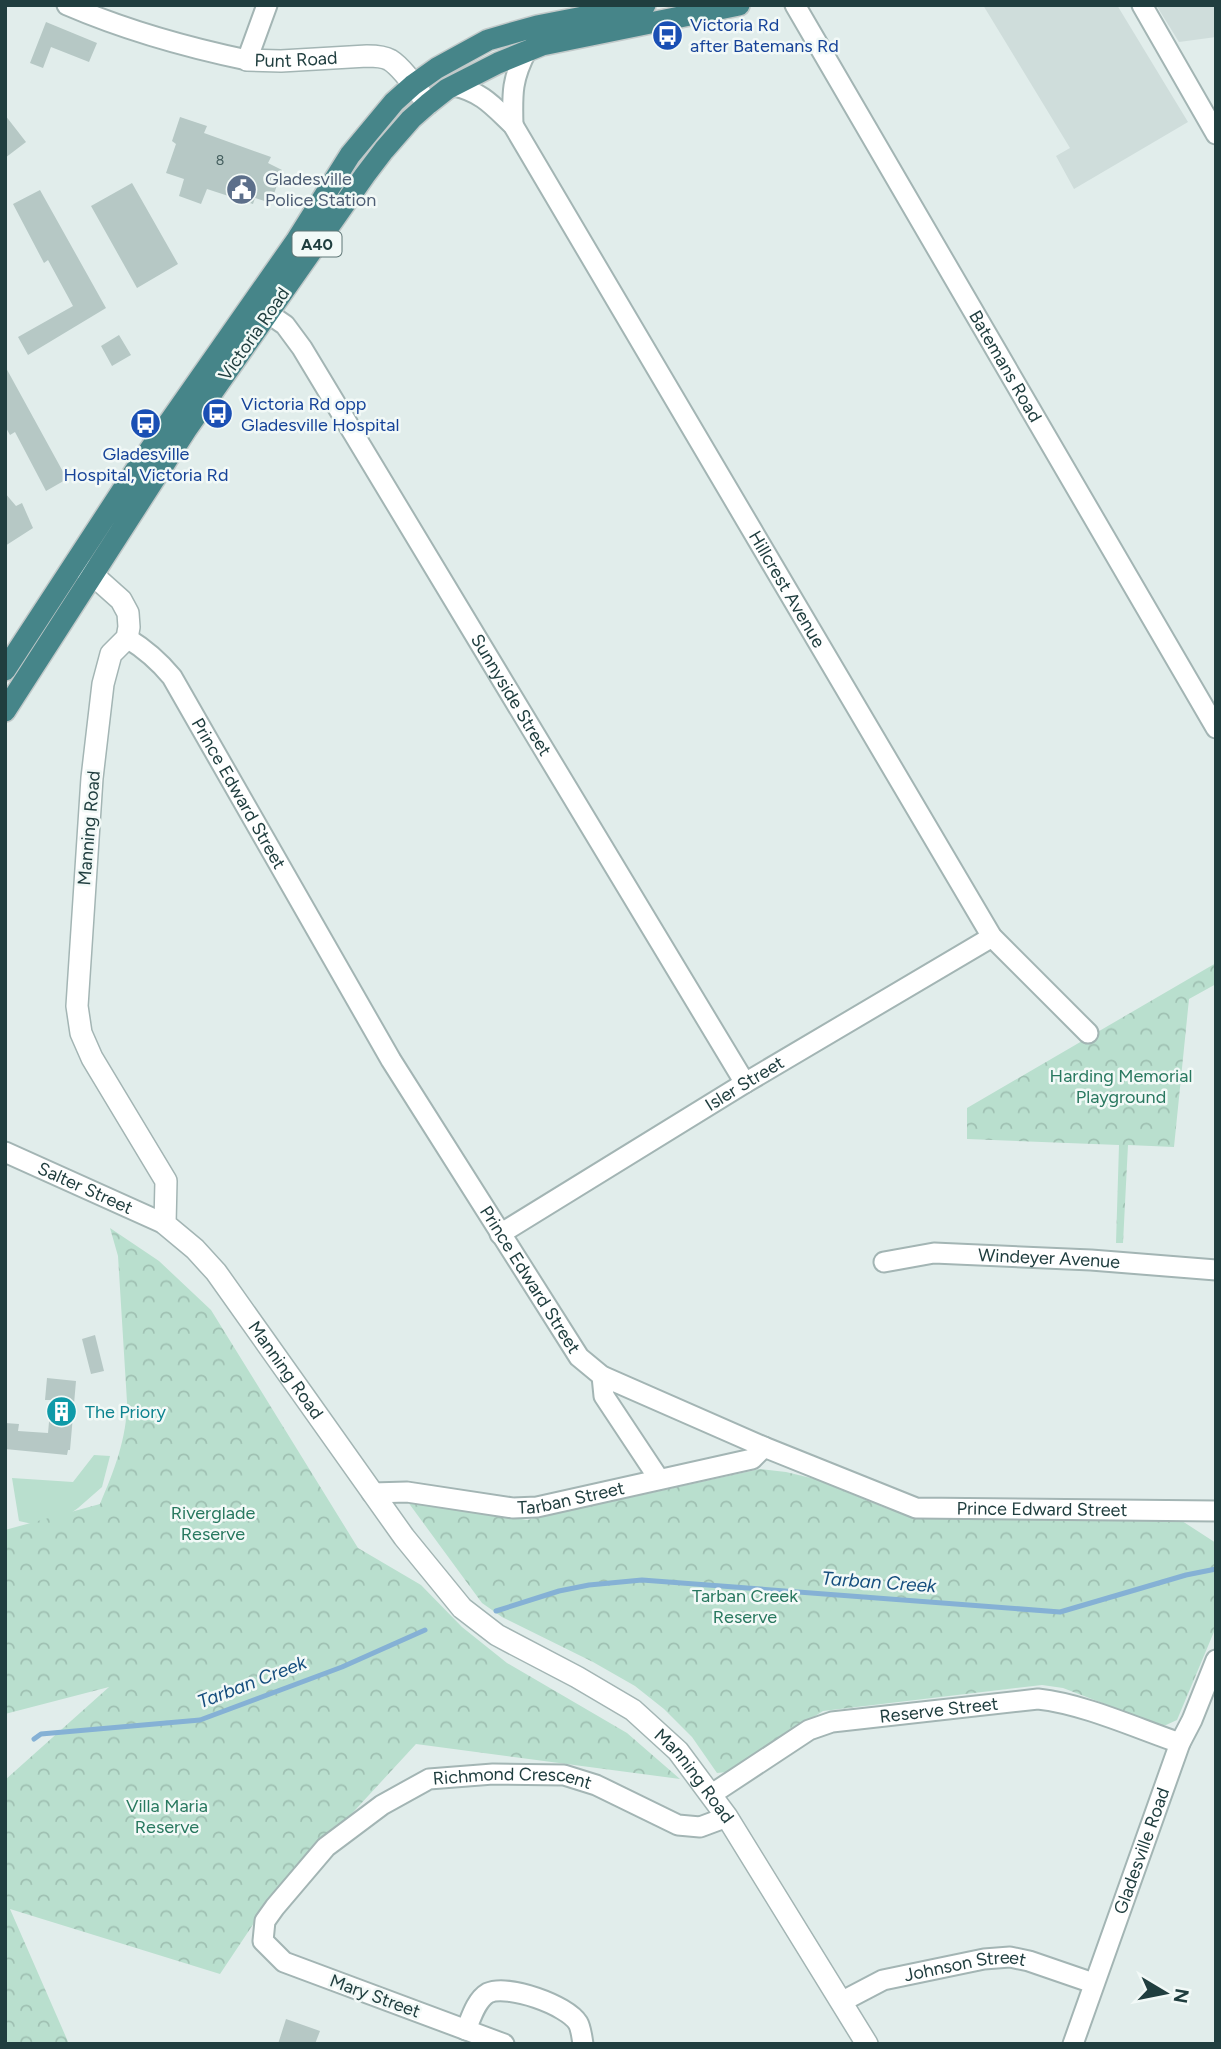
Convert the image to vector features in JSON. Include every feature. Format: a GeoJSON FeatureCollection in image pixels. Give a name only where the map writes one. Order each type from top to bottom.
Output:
{"type":"FeatureCollection","features":[{"type":"Feature","properties":{"kind":"highway","name":"Victoria Road"},"geometry":{"type":"LineString","coordinates":[[5,711],[135,471],[296,241],[350,155],[389,108],[413,85],[446,62],[488,40],[537,26],[645,5]]}},
{"type":"Feature","properties":{"kind":"highway","name":"Victoria Road"},"geometry":{"type":"LineString","coordinates":[[5,670],[186,430],[377,158],[411,119],[447,89],[527,50],[586,35],[739,5]]}},
{"type":"Feature","properties":{"kind":"street","name":"Punt Road"},"geometry":{"type":"LineString","coordinates":[[67,5],[126,29],[247,60],[381,57],[397,65],[428,104]]}},
{"type":"Feature","properties":{"kind":"street"},"geometry":{"type":"LineString","coordinates":[[247,60],[267,5]]}},
{"type":"Feature","properties":{"kind":"street","name":"Batemans Road"},"geometry":{"type":"LineString","coordinates":[[795,5],[1216,728]]}},
{"type":"Feature","properties":{"kind":"street"},"geometry":{"type":"LineString","coordinates":[[1142,5],[1216,134]]}},
{"type":"Feature","properties":{"kind":"street"},"geometry":{"type":"LineString","coordinates":[[513,125],[512,98],[515,77],[527,50]]}},
{"type":"Feature","properties":{"kind":"street"},"geometry":{"type":"LineString","coordinates":[[454,86],[479,94],[513,125]]}},
{"type":"Feature","properties":{"kind":"street","name":"Hillcrest Avenue"},"geometry":{"type":"LineString","coordinates":[[513,125],[992,937],[1088,1033]]}},
{"type":"Feature","properties":{"kind":"street","name":"Sunnyside Street"},"geometry":{"type":"LineString","coordinates":[[269,314],[285,325],[302,348],[745,1083]]}},
{"type":"Feature","properties":{"kind":"street"},"geometry":{"type":"LineString","coordinates":[[83,570],[121,600],[128,613],[127,638]]}},
{"type":"Feature","properties":{"kind":"street","name":"Manning Road"},"geometry":{"type":"LineString","coordinates":[[127,638],[111,654],[103,684],[92,778],[77,1006],[81,1033],[92,1058],[166,1181],[165,1224],[195,1249],[216,1272],[404,1538],[462,1608],[497,1635],[634,1710],[678,1751],[727,1817],[867,2044]]}},
{"type":"Feature","properties":{"kind":"street","name":"Prince Edward Street"},"geometry":{"type":"LineString","coordinates":[[127,638],[159,660],[172,677],[391,1060],[579,1357],[589,1368],[601,1376],[764,1447],[916,1508],[1216,1511]]}},
{"type":"Feature","properties":{"kind":"street","name":"Isler Street"},"geometry":{"type":"LineString","coordinates":[[500,1234],[745,1083],[992,937]]}},
{"type":"Feature","properties":{"kind":"street","name":"Salter Street"},"geometry":{"type":"LineString","coordinates":[[5,1152],[165,1224]]}},
{"type":"Feature","properties":{"kind":"street","name":"Windeyer Avenue"},"geometry":{"type":"LineString","coordinates":[[884,1262],[934,1253],[1091,1260],[1216,1270]]}},
{"type":"Feature","properties":{"kind":"street"},"geometry":{"type":"LineString","coordinates":[[601,1376],[604,1396],[659,1479]]}},
{"type":"Feature","properties":{"kind":"street","name":"Tarban Street"},"geometry":{"type":"LineString","coordinates":[[372,1493],[407,1492],[523,1508],[537,1507],[752,1459],[764,1447]]}},
{"type":"Feature","properties":{"kind":"street","name":"Gladesville Road"},"geometry":{"type":"LineString","coordinates":[[1073,2044],[1180,1743],[1216,1660]]}},
{"type":"Feature","properties":{"kind":"street","name":"Reserve Street"},"geometry":{"type":"LineString","coordinates":[[712,1794],[809,1730],[832,1722],[1038,1699],[1054,1700],[1077,1707],[1180,1743]]}},
{"type":"Feature","properties":{"kind":"street","name":"Richmond Crescent"},"geometry":{"type":"LineString","coordinates":[[284,1962],[263,1941],[265,1921],[275,1907],[326,1847],[382,1805],[429,1779],[493,1774],[564,1775],[596,1785],[678,1825],[700,1827],[727,1817]]}},
{"type":"Feature","properties":{"kind":"street","name":"Johnson Street"},"geometry":{"type":"LineString","coordinates":[[841,2002],[883,1980],[984,1959],[1010,1957],[1093,1983]]}},
{"type":"Feature","properties":{"kind":"street","name":"Mary Street"},"geometry":{"type":"LineString","coordinates":[[284,1962],[504,2044]]}},
{"type":"Feature","properties":{"kind":"street"},"geometry":{"type":"LineString","coordinates":[[466,2030],[478,2004],[487,1994],[516,1992],[565,2010],[579,2023],[583,2044]]}},
{"type":"Feature","properties":{"kind":"shaded area"},"geometry":{"type":"Polygon","coordinates":[[[983,5],[1117,5],[1188,122],[1074,189],[1056,156],[1070,148],[983,5]]]}},
{"type":"Feature","properties":{"kind":"shaded area"},"geometry":{"type":"Polygon","coordinates":[[[1156,5],[1216,5],[1216,37],[1179,42],[1156,5]]]}},
{"type":"Feature","properties":{"kind":"green space","name":"Harding Memorial Playground"},"geometry":{"type":"Polygon","coordinates":[[[1216,963],[1216,984],[1189,999],[1174,1147],[1128,1145],[1123,1243],[1116,1243],[1119,1145],[967,1139],[967,1108],[1216,963]]]}},
{"type":"Feature","properties":{"kind":"green space","name":"Villa Maria Reserve"},"geometry":{"type":"Polygon","coordinates":[[[110,1228],[159,1261],[211,1310],[358,1548],[421,1585],[462,1627],[507,1663],[627,1733],[680,1779],[416,1744],[262,1911],[220,1974],[10,1909],[69,2044],[5,2044],[5,1780],[109,1687],[5,1714],[5,1530],[100,1504],[115,1467],[125,1428],[127,1402],[118,1256],[110,1228]]]}},
{"type":"Feature","properties":{"kind":"green space"},"geometry":{"type":"Polygon","coordinates":[[[94,1455],[110,1456],[102,1487],[50,1528],[19,1521],[12,1478],[73,1482],[94,1455]]]}},
{"type":"Feature","properties":{"kind":"green space","name":"Tarban Creek Reserve"},"geometry":{"type":"Polygon","coordinates":[[[760,1469],[815,1479],[888,1509],[928,1519],[1179,1519],[1216,1543],[1216,1627],[1177,1720],[1160,1725],[1063,1688],[1042,1685],[823,1711],[727,1772],[717,1773],[692,1737],[664,1709],[635,1686],[502,1617],[482,1603],[405,1498],[527,1520],[760,1469]]]}},
{"type":"Feature","properties":{"kind":"building"},"geometry":{"type":"Polygon","coordinates":[[[46,22],[97,43],[89,62],[51,47],[43,68],[30,63],[46,22]]]}},
{"type":"Feature","properties":{"kind":"building"},"geometry":{"type":"Polygon","coordinates":[[[5,115],[26,142],[5,158],[5,115]]]}},
{"type":"Feature","properties":{"kind":"building"},"geometry":{"type":"Polygon","coordinates":[[[180,117],[207,126],[204,133],[271,157],[268,163],[282,170],[271,203],[255,198],[253,204],[207,189],[201,204],[179,196],[184,179],[166,173],[176,144],[172,141],[180,117]]]}},
{"type":"Feature","properties":{"kind":"building"},"geometry":{"type":"Polygon","coordinates":[[[132,183],[178,264],[137,288],[91,206],[132,183]]]}},
{"type":"Feature","properties":{"kind":"building"},"geometry":{"type":"Polygon","coordinates":[[[40,190],[106,308],[28,355],[18,337],[73,306],[48,260],[44,263],[13,204],[40,190]]]}},
{"type":"Feature","properties":{"kind":"building"},"geometry":{"type":"Polygon","coordinates":[[[119,335],[131,355],[112,366],[101,346],[119,335]]]}},
{"type":"Feature","properties":{"kind":"building"},"geometry":{"type":"Polygon","coordinates":[[[5,366],[67,479],[46,491],[15,432],[10,435],[5,426],[5,366]]]}},
{"type":"Feature","properties":{"kind":"building"},"geometry":{"type":"Polygon","coordinates":[[[5,493],[16,506],[22,503],[33,528],[5,546],[5,493]]]}},
{"type":"Feature","properties":{"kind":"building"},"geometry":{"type":"Polygon","coordinates":[[[95,1335],[104,1371],[91,1374],[82,1339],[95,1335]]]}},
{"type":"Feature","properties":{"kind":"building","name":"The Priory"},"geometry":{"type":"Polygon","coordinates":[[[47,1378],[76,1381],[70,1450],[67,1455],[5,1449],[5,1423],[19,1424],[18,1431],[48,1433],[51,1400],[45,1400],[47,1378]]]}},
{"type":"Feature","properties":{"kind":"building"},"geometry":{"type":"Polygon","coordinates":[[[286,2019],[320,2031],[315,2044],[278,2044],[286,2019]]]}},
{"type":"Feature","properties":{"kind":"waterway","name":"Tarban Creek"},"geometry":{"type":"LineString","coordinates":[[496,1611],[559,1591],[642,1580],[1060,1612],[1186,1575],[1216,1569]]}},
{"type":"Feature","properties":{"kind":"waterway","name":"Tarban Creek"},"geometry":{"type":"LineString","coordinates":[[34,1739],[41,1734],[200,1720],[342,1667],[425,1630]]}},
{"type":"Feature","properties":{"kind":"place","name":"Victoria Rd after Batemans Rd"},"geometry":{"type":"Point","coordinates":[667,35]}},
{"type":"Feature","properties":{"kind":"place","name":"Gladesville Police Station"},"geometry":{"type":"Point","coordinates":[242,189]}},
{"type":"Feature","properties":{"kind":"place","name":"Victoria Rd opp Gladesville Hospital"},"geometry":{"type":"Point","coordinates":[218,414]}},
{"type":"Feature","properties":{"kind":"place","name":"Gladesville Hospital, Victoria Rd"},"geometry":{"type":"Point","coordinates":[146,424]}},
{"type":"Feature","properties":{"kind":"place","name":"The Priory"},"geometry":{"type":"Point","coordinates":[62,1412]}},
{"type":"Feature","properties":{"kind":"park label","name":"Riverglade Reserve"},"geometry":{"type":"Point","coordinates":[213,1523]}}]}
